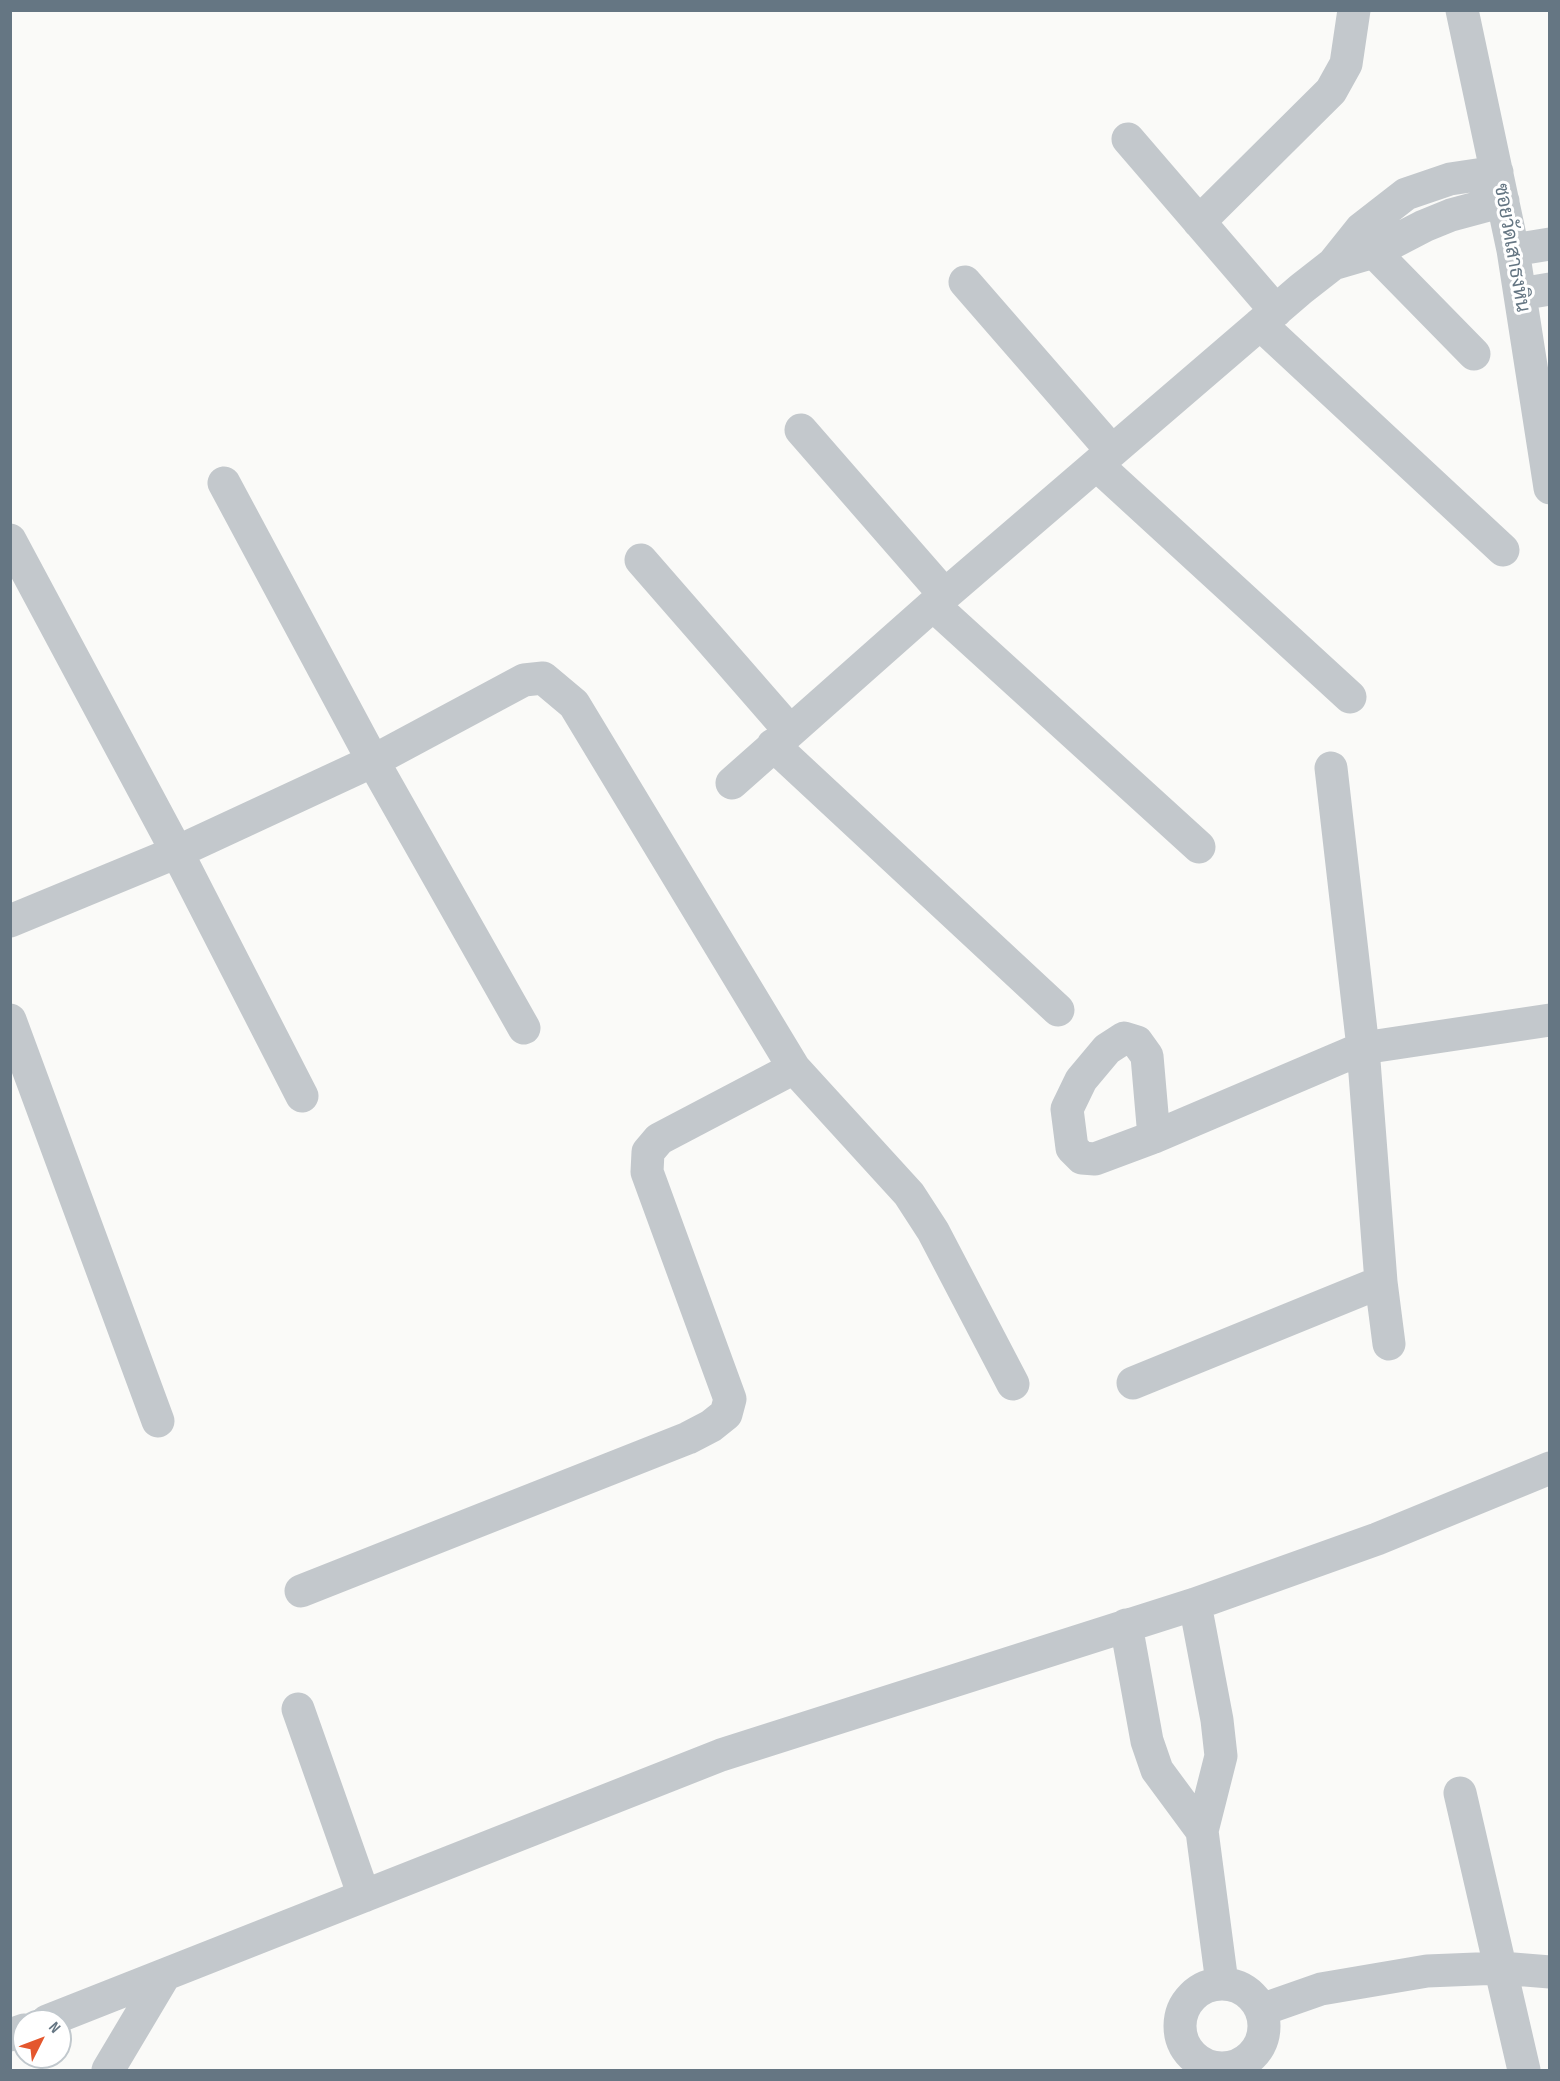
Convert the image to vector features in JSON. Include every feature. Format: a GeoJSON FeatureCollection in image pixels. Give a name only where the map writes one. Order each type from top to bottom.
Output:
{"type":"FeatureCollection","features":[{"type":"Feature","properties":{"kind":"street"},"geometry":{"type":"LineString","coordinates":[[1199,222],[1331,91],[1346,63],[1354,10]]}},
{"type":"Feature","properties":{"kind":"street","name":"ซอยวัดเสาธงหิน"},"geometry":{"type":"LineString","coordinates":[[1462,10],[1513,250],[1535,292],[1550,488]]}},
{"type":"Feature","properties":{"kind":"street"},"geometry":{"type":"LineString","coordinates":[[1128,139],[1199,222],[1268,318],[1503,550]]}},
{"type":"Feature","properties":{"kind":"street"},"geometry":{"type":"LineString","coordinates":[[732,783],[939,600],[1268,318],[1334,264],[1367,241],[1406,194],[1450,179],[1500,187]]}},
{"type":"Feature","properties":{"kind":"street"},"geometry":{"type":"LineString","coordinates":[[1367,241],[1474,354]]}},
{"type":"Feature","properties":{"kind":"street"},"geometry":{"type":"LineString","coordinates":[[1513,250],[1550,244]]}},
{"type":"Feature","properties":{"kind":"street"},"geometry":{"type":"LineString","coordinates":[[965,282],[1104,458],[1350,697]]}},
{"type":"Feature","properties":{"kind":"street"},"geometry":{"type":"LineString","coordinates":[[801,430],[939,600],[1199,847]]}},
{"type":"Feature","properties":{"kind":"street"},"geometry":{"type":"LineString","coordinates":[[224,483],[373,760],[524,1028]]}},
{"type":"Feature","properties":{"kind":"street"},"geometry":{"type":"LineString","coordinates":[[10,540],[177,852],[302,1096]]}},
{"type":"Feature","properties":{"kind":"street"},"geometry":{"type":"LineString","coordinates":[[641,560],[781,738],[1058,1010]]}},
{"type":"Feature","properties":{"kind":"street"},"geometry":{"type":"LineString","coordinates":[[10,921],[177,852],[373,760],[524,680],[543,678],[574,704],[794,1068],[909,1194],[933,1231],[1013,1384]]}},
{"type":"Feature","properties":{"kind":"street"},"geometry":{"type":"LineString","coordinates":[[1331,768],[1363,1048],[1389,1344]]}},
{"type":"Feature","properties":{"kind":"street"},"geometry":{"type":"LineString","coordinates":[[10,1020],[158,1421]]}},
{"type":"Feature","properties":{"kind":"street"},"geometry":{"type":"LineString","coordinates":[[1154,1137],[1363,1048],[1550,1020]]}},
{"type":"Feature","properties":{"kind":"street"},"geometry":{"type":"LineString","coordinates":[[301,1591],[688,1438],[711,1426],[726,1414],[730,1399],[647,1172],[648,1152],[659,1139],[794,1068]]}},
{"type":"Feature","properties":{"kind":"street"},"geometry":{"type":"LineString","coordinates":[[1133,1383],[1382,1282]]}},
{"type":"Feature","properties":{"kind":"street"},"geometry":{"type":"LineString","coordinates":[[72,2011],[721,1755],[1195,1604],[1377,1539],[1550,1468]]}},
{"type":"Feature","properties":{"kind":"street"},"geometry":{"type":"LineString","coordinates":[[1195,1604],[1217,1720],[1221,1756],[1202,1831],[1222,1983]]}},
{"type":"Feature","properties":{"kind":"street"},"geometry":{"type":"LineString","coordinates":[[1126,1625],[1147,1741],[1157,1770],[1202,1831]]}},
{"type":"Feature","properties":{"kind":"street"},"geometry":{"type":"LineString","coordinates":[[298,1709],[364,1896]]}},
{"type":"Feature","properties":{"kind":"street"},"geometry":{"type":"LineString","coordinates":[[1460,1793],[1524,2070]]}},
{"type":"Feature","properties":{"kind":"street"},"geometry":{"type":"LineString","coordinates":[[1261,2010],[1321,1989],[1428,1971],[1501,1968],[1550,1971]]}},
{"type":"Feature","properties":{"kind":"street"},"geometry":{"type":"LineString","coordinates":[[108,2070],[164,1976]]}},
{"type":"Feature","properties":{"kind":"street"},"geometry":{"type":"LineString","coordinates":[[1222,1983],[1238,1986],[1252,1996],[1261,2010],[1268,2056],[1252,2056],[1238,2066],[1222,2068],[1188,2063],[1180,2025],[1183,2009],[1191,1996],[1206,1986],[1222,1983]]}}]}
